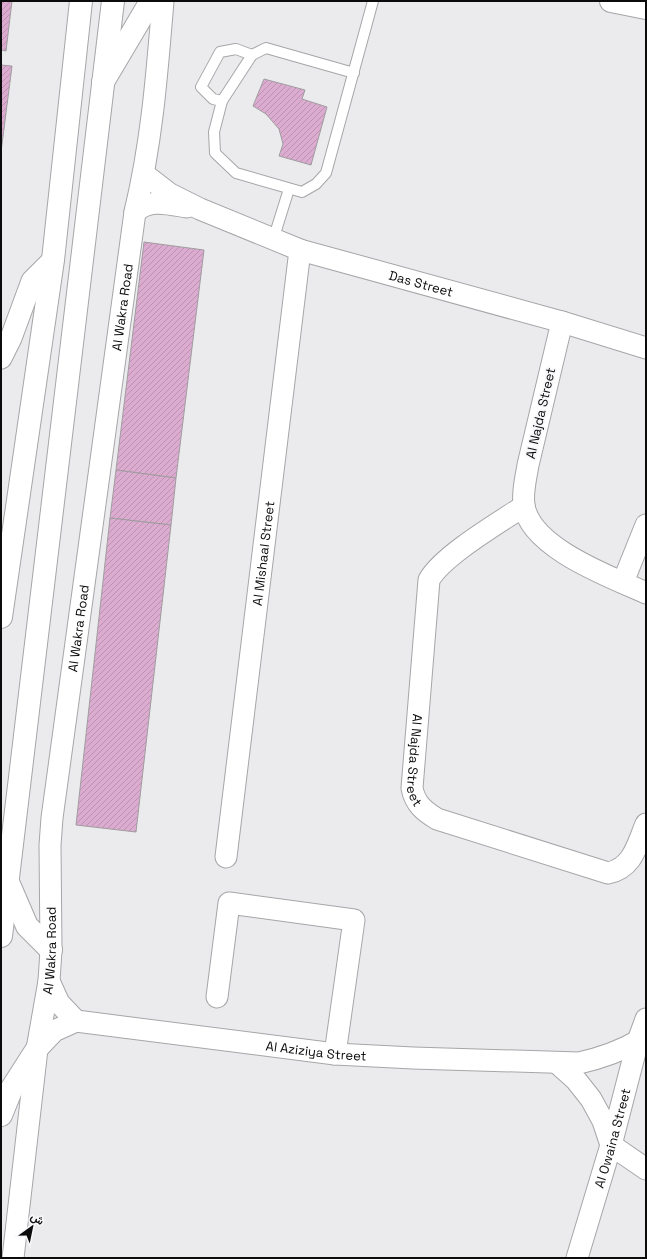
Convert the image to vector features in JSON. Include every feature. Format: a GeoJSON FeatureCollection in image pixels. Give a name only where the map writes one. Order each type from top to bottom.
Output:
{"type":"FeatureCollection","features":[{"type":"Feature","properties":{"kind":"main road"},"geometry":{"type":"LineString","coordinates":[[1,617],[53,260],[81,1]]}},
{"type":"Feature","properties":{"kind":"main road"},"geometry":{"type":"LineString","coordinates":[[1,936],[113,1]]}},
{"type":"Feature","properties":{"kind":"main road"},"geometry":{"type":"LineString","coordinates":[[103,83],[151,1]]}},
{"type":"Feature","properties":{"kind":"main road"},"geometry":{"type":"LineString","coordinates":[[611,1],[646,8]]}},
{"type":"Feature","properties":{"kind":"main road"},"geometry":{"type":"LineString","coordinates":[[8,882],[27,926],[51,950]]}},
{"type":"Feature","properties":{"kind":"main road"},"geometry":{"type":"LineString","coordinates":[[1,1115],[12,1088],[37,1049]]}},
{"type":"Feature","properties":{"kind":"street","name":"Al Wakra Road"},"geometry":{"type":"LineString","coordinates":[[13,1258],[37,1049],[49,981],[51,950],[50,845],[52,818],[135,212],[144,174],[155,105],[163,1]]}},
{"type":"Feature","properties":{"kind":"street","name":"Das Street"},"geometry":{"type":"LineString","coordinates":[[144,174],[170,194],[200,209],[300,250],[562,322],[646,348]]}},
{"type":"Feature","properties":{"kind":"street","name":"Das Street"},"geometry":{"type":"LineString","coordinates":[[135,212],[140,208],[154,203],[200,209]]}},
{"type":"Feature","properties":{"kind":"street","name":"Al Mishaal Street"},"geometry":{"type":"LineString","coordinates":[[226,857],[300,250]]}},
{"type":"Feature","properties":{"kind":"street"},"geometry":{"type":"LineString","coordinates":[[1,358],[11,338],[32,281],[53,260]]}},
{"type":"Feature","properties":{"kind":"street","name":"Al Najda Street"},"geometry":{"type":"LineString","coordinates":[[562,322],[528,465],[525,483],[524,506],[531,522],[546,541],[563,553],[646,593]]}},
{"type":"Feature","properties":{"kind":"street","name":"Al Najda Street"},"geometry":{"type":"LineString","coordinates":[[524,506],[437,568],[429,580],[413,780],[414,797],[420,807],[437,819],[608,873],[622,868],[632,858],[646,824]]}},
{"type":"Feature","properties":{"kind":"street"},"geometry":{"type":"LineString","coordinates":[[623,582],[646,525]]}},
{"type":"Feature","properties":{"kind":"street"},"geometry":{"type":"LineString","coordinates":[[217,998],[229,903],[354,920],[335,1054]]}},
{"type":"Feature","properties":{"kind":"street"},"geometry":{"type":"LineString","coordinates":[[37,1049],[54,1031],[76,1021],[59,1003],[49,981]]}},
{"type":"Feature","properties":{"kind":"street","name":"Al Owaina Street"},"geometry":{"type":"LineString","coordinates":[[578,1258],[612,1145],[638,1041],[646,1019]]}},
{"type":"Feature","properties":{"kind":"street","name":"Al Aziziya Street"},"geometry":{"type":"LineString","coordinates":[[76,1021],[335,1054],[557,1063],[579,1063],[600,1059],[620,1051],[638,1041]]}},
{"type":"Feature","properties":{"kind":"street"},"geometry":{"type":"LineString","coordinates":[[557,1063],[576,1080],[591,1099],[603,1121],[612,1145],[646,1169]]}},
{"type":"Feature","properties":{"kind":"lane"},"geometry":{"type":"LineString","coordinates":[[354,73],[266,48],[252,55],[222,101],[214,132],[215,153],[236,173],[302,192],[316,184],[326,173],[354,73],[373,1]]}},
{"type":"Feature","properties":{"kind":"lane"},"geometry":{"type":"LineString","coordinates":[[222,101],[213,99],[201,87],[220,52],[236,49],[252,55]]}},
{"type":"Feature","properties":{"kind":"lane"},"geometry":{"type":"LineString","coordinates":[[273,240],[289,189]]}},
{"type":"Feature","properties":{"kind":"building"},"geometry":{"type":"Polygon","coordinates":[[[1,1],[12,1],[6,51],[1,50],[1,1]]]}},
{"type":"Feature","properties":{"kind":"building"},"geometry":{"type":"Polygon","coordinates":[[[1,65],[12,66],[1,152],[1,65]]]}},
{"type":"Feature","properties":{"kind":"building"},"geometry":{"type":"Polygon","coordinates":[[[264,79],[305,90],[302,99],[327,107],[311,165],[279,156],[283,144],[279,129],[266,114],[253,106],[264,79]]]}},
{"type":"Feature","properties":{"kind":"building"},"geometry":{"type":"Polygon","coordinates":[[[144,242],[204,250],[176,478],[116,470],[144,242]]]}},
{"type":"Feature","properties":{"kind":"building"},"geometry":{"type":"Polygon","coordinates":[[[116,470],[176,478],[171,525],[110,518],[116,470]]]}},
{"type":"Feature","properties":{"kind":"building"},"geometry":{"type":"Polygon","coordinates":[[[110,518],[171,525],[136,832],[76,825],[110,518]]]}}]}
